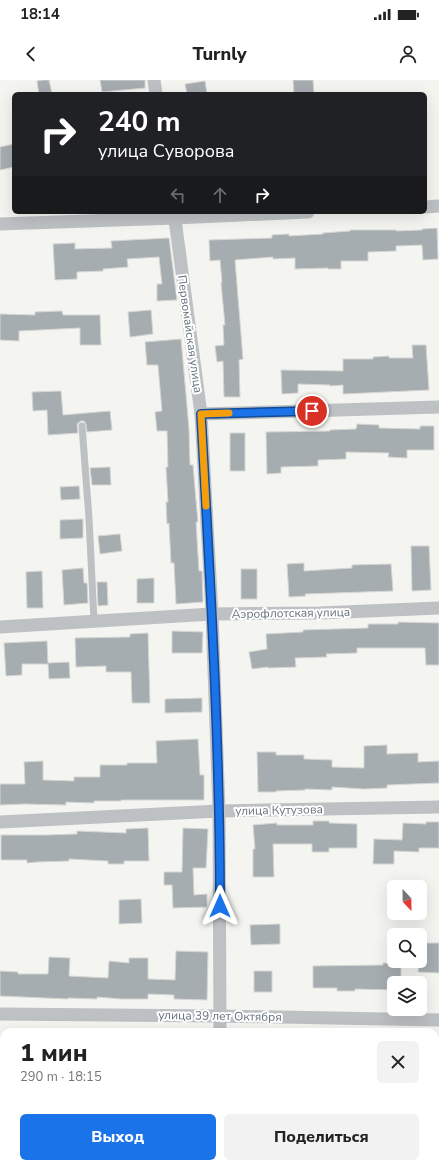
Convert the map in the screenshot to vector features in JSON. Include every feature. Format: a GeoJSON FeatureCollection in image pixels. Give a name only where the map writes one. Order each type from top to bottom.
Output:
{"type":"FeatureCollection","features":[{"type":"Feature","properties":{"kind":"street"},"geometry":{"type":"LineString","coordinates":[[154,80],[156,92]]}},
{"type":"Feature","properties":{"kind":"street"},"geometry":{"type":"LineString","coordinates":[[427,207],[439,206]]}},
{"type":"Feature","properties":{"kind":"street"},"geometry":{"type":"LineString","coordinates":[[0,224],[219,214]]}},
{"type":"Feature","properties":{"kind":"street","name":"Первомайская улица"},"geometry":{"type":"LineString","coordinates":[[175,215],[201,414],[212,614],[219,812],[220,1028]]}},
{"type":"Feature","properties":{"kind":"street"},"geometry":{"type":"LineString","coordinates":[[201,414],[439,407]]}},
{"type":"Feature","properties":{"kind":"street","name":"Аэрофлотская улица"},"geometry":{"type":"LineString","coordinates":[[0,627],[212,614],[320,613],[439,608]]}},
{"type":"Feature","properties":{"kind":"street","name":"улица Кутузова"},"geometry":{"type":"LineString","coordinates":[[0,822],[219,812],[439,807]]}},
{"type":"Feature","properties":{"kind":"street","name":"улица 39 лет Октября"},"geometry":{"type":"LineString","coordinates":[[0,1014],[439,1020]]}},
{"type":"Feature","properties":{"kind":"lane"},"geometry":{"type":"LineString","coordinates":[[82,426],[89,518],[94,621]]}},
{"type":"Feature","properties":{"kind":"building"},"geometry":{"type":"Polygon","coordinates":[[[49,80],[52,92],[39,92],[37,81],[49,80]]]}},
{"type":"Feature","properties":{"kind":"building"},"geometry":{"type":"Polygon","coordinates":[[[100,80],[145,80],[145,88],[102,92],[100,80]]]}},
{"type":"Feature","properties":{"kind":"building"},"geometry":{"type":"Polygon","coordinates":[[[293,80],[313,80],[314,92],[294,92],[293,80]]]}},
{"type":"Feature","properties":{"kind":"building"},"geometry":{"type":"Polygon","coordinates":[[[205,81],[207,92],[187,92],[185,84],[205,81]]]}},
{"type":"Feature","properties":{"kind":"building"},"geometry":{"type":"Polygon","coordinates":[[[12,144],[12,167],[0,170],[0,147],[12,144]]]}},
{"type":"Feature","properties":{"kind":"building"},"geometry":{"type":"Polygon","coordinates":[[[437,228],[438,259],[423,260],[422,245],[396,246],[396,251],[368,252],[368,261],[341,261],[341,269],[295,269],[295,258],[273,259],[273,257],[235,260],[243,359],[239,360],[240,397],[224,397],[223,361],[217,362],[215,346],[224,345],[223,325],[225,325],[220,260],[210,261],[209,240],[272,238],[272,235],[289,234],[289,236],[323,234],[350,230],[396,231],[437,228]]]}},
{"type":"Feature","properties":{"kind":"building"},"geometry":{"type":"Polygon","coordinates":[[[169,238],[177,300],[157,301],[157,284],[162,284],[159,257],[127,259],[128,267],[103,269],[103,271],[77,272],[77,279],[55,280],[53,244],[75,243],[75,249],[112,248],[111,241],[169,238]]]}},
{"type":"Feature","properties":{"kind":"building"},"geometry":{"type":"Polygon","coordinates":[[[151,310],[153,334],[130,337],[128,312],[151,310]]]}},
{"type":"Feature","properties":{"kind":"building"},"geometry":{"type":"Polygon","coordinates":[[[62,311],[63,315],[100,315],[101,345],[80,345],[80,328],[19,331],[19,341],[0,340],[0,314],[35,315],[35,312],[62,311]]]}},
{"type":"Feature","properties":{"kind":"building"},"geometry":{"type":"Polygon","coordinates":[[[181,339],[189,429],[190,465],[193,465],[198,522],[196,522],[199,571],[202,571],[203,602],[176,604],[174,563],[171,563],[169,523],[167,524],[167,431],[157,431],[155,412],[162,411],[158,365],[147,365],[145,342],[181,339]]]}},
{"type":"Feature","properties":{"kind":"building"},"geometry":{"type":"Polygon","coordinates":[[[412,345],[426,345],[429,390],[343,394],[343,385],[330,386],[298,384],[298,393],[282,394],[281,370],[343,371],[343,359],[373,359],[373,357],[389,356],[389,358],[413,358],[412,345]]]}},
{"type":"Feature","properties":{"kind":"building"},"geometry":{"type":"Polygon","coordinates":[[[61,391],[63,415],[110,411],[112,430],[87,432],[86,424],[84,421],[81,421],[77,424],[78,433],[48,435],[47,410],[33,411],[32,392],[61,391]]]}},
{"type":"Feature","properties":{"kind":"building"},"geometry":{"type":"Polygon","coordinates":[[[357,424],[379,425],[379,428],[420,429],[420,426],[434,426],[434,450],[407,450],[407,458],[388,457],[389,453],[346,452],[346,459],[318,460],[318,466],[281,467],[281,473],[267,474],[266,432],[356,429],[357,424]]]}},
{"type":"Feature","properties":{"kind":"building"},"geometry":{"type":"Polygon","coordinates":[[[230,433],[245,433],[245,471],[230,471],[230,433]]]}},
{"type":"Feature","properties":{"kind":"building"},"geometry":{"type":"Polygon","coordinates":[[[110,467],[111,485],[92,485],[90,468],[110,467]]]}},
{"type":"Feature","properties":{"kind":"building"},"geometry":{"type":"Polygon","coordinates":[[[79,486],[80,499],[61,500],[60,487],[79,486]]]}},
{"type":"Feature","properties":{"kind":"building"},"geometry":{"type":"Polygon","coordinates":[[[83,519],[83,538],[60,539],[60,520],[83,519]]]}},
{"type":"Feature","properties":{"kind":"building"},"geometry":{"type":"Polygon","coordinates":[[[120,534],[122,551],[100,554],[98,536],[120,534]]]}},
{"type":"Feature","properties":{"kind":"building"},"geometry":{"type":"Polygon","coordinates":[[[411,546],[429,546],[431,590],[412,591],[411,546]]]}},
{"type":"Feature","properties":{"kind":"building"},"geometry":{"type":"Polygon","coordinates":[[[304,563],[304,571],[352,568],[352,565],[391,564],[393,591],[305,594],[306,596],[289,597],[287,564],[304,563]]]}},
{"type":"Feature","properties":{"kind":"building"},"geometry":{"type":"Polygon","coordinates":[[[83,568],[84,583],[87,583],[88,603],[64,605],[62,570],[83,568]]]}},
{"type":"Feature","properties":{"kind":"building"},"geometry":{"type":"Polygon","coordinates":[[[241,569],[257,569],[257,599],[241,599],[241,569]]]}},
{"type":"Feature","properties":{"kind":"building"},"geometry":{"type":"Polygon","coordinates":[[[42,571],[43,608],[27,608],[26,572],[42,571]]]}},
{"type":"Feature","properties":{"kind":"building"},"geometry":{"type":"Polygon","coordinates":[[[154,578],[154,603],[137,603],[137,579],[154,578]]]}},
{"type":"Feature","properties":{"kind":"building"},"geometry":{"type":"Polygon","coordinates":[[[97,582],[107,582],[108,605],[98,606],[97,582]]]}},
{"type":"Feature","properties":{"kind":"building"},"geometry":{"type":"Polygon","coordinates":[[[398,622],[439,623],[439,665],[426,665],[425,648],[357,648],[357,653],[326,654],[327,657],[295,658],[296,667],[268,667],[252,669],[249,652],[267,649],[266,634],[303,632],[303,630],[368,628],[368,624],[398,624],[398,622]]]}},
{"type":"Feature","properties":{"kind":"building"},"geometry":{"type":"Polygon","coordinates":[[[172,631],[203,632],[202,653],[172,653],[172,631]]]}},
{"type":"Feature","properties":{"kind":"building"},"geometry":{"type":"Polygon","coordinates":[[[148,633],[150,703],[132,703],[131,672],[106,672],[106,666],[76,667],[75,638],[130,637],[130,634],[148,633]]]}},
{"type":"Feature","properties":{"kind":"building"},"geometry":{"type":"Polygon","coordinates":[[[47,641],[48,663],[69,662],[70,678],[49,679],[48,664],[22,664],[22,675],[6,676],[4,643],[47,641]]]}},
{"type":"Feature","properties":{"kind":"building"},"geometry":{"type":"Polygon","coordinates":[[[202,698],[202,712],[165,713],[165,699],[202,698]]]}},
{"type":"Feature","properties":{"kind":"building"},"geometry":{"type":"Polygon","coordinates":[[[198,739],[200,775],[204,775],[204,800],[121,800],[94,801],[94,803],[66,802],[66,805],[0,805],[0,784],[25,784],[24,762],[43,761],[43,780],[74,781],[74,777],[100,777],[100,765],[157,763],[156,741],[198,739]]]}},
{"type":"Feature","properties":{"kind":"building"},"geometry":{"type":"Polygon","coordinates":[[[387,745],[387,754],[418,753],[418,762],[439,761],[439,783],[387,785],[387,788],[364,789],[332,787],[332,790],[305,789],[258,792],[257,752],[276,752],[276,755],[304,755],[304,759],[332,760],[332,767],[364,768],[364,746],[387,745]]]}},
{"type":"Feature","properties":{"kind":"building"},"geometry":{"type":"Polygon","coordinates":[[[313,821],[357,824],[357,848],[329,848],[329,852],[312,852],[312,844],[273,844],[274,877],[253,877],[253,849],[255,849],[253,825],[277,823],[277,825],[313,825],[313,821]]]}},
{"type":"Feature","properties":{"kind":"building"},"geometry":{"type":"Polygon","coordinates":[[[426,822],[439,822],[439,848],[419,848],[419,852],[394,851],[394,864],[373,864],[374,839],[402,840],[403,823],[426,824],[426,822]]]}},
{"type":"Feature","properties":{"kind":"building"},"geometry":{"type":"Polygon","coordinates":[[[148,828],[149,861],[124,861],[124,864],[108,864],[108,861],[69,859],[69,861],[27,863],[27,860],[1,860],[1,835],[77,834],[77,831],[126,833],[126,829],[148,828]]]}},
{"type":"Feature","properties":{"kind":"building"},"geometry":{"type":"Polygon","coordinates":[[[183,828],[208,829],[206,868],[193,868],[194,895],[207,894],[207,907],[173,908],[172,885],[164,885],[164,872],[182,872],[183,828]]]}},
{"type":"Feature","properties":{"kind":"building"},"geometry":{"type":"Polygon","coordinates":[[[141,899],[142,923],[119,924],[119,900],[141,899]]]}},
{"type":"Feature","properties":{"kind":"building"},"geometry":{"type":"Polygon","coordinates":[[[280,924],[280,944],[251,945],[250,925],[280,924]]]}},
{"type":"Feature","properties":{"kind":"building"},"geometry":{"type":"Polygon","coordinates":[[[427,943],[439,943],[439,973],[418,972],[418,968],[427,968],[427,943]]]}},
{"type":"Feature","properties":{"kind":"building"},"geometry":{"type":"Polygon","coordinates":[[[176,951],[208,952],[207,1000],[174,999],[174,995],[148,994],[148,999],[97,997],[97,999],[68,999],[0,996],[0,971],[18,972],[18,974],[48,974],[49,957],[70,958],[69,976],[108,978],[109,961],[129,963],[129,958],[148,958],[148,979],[175,980],[176,951]]]}},
{"type":"Feature","properties":{"kind":"building"},"geometry":{"type":"Polygon","coordinates":[[[383,963],[387,963],[387,968],[401,968],[401,976],[387,976],[387,990],[355,989],[355,991],[337,991],[337,988],[313,988],[313,966],[383,965],[383,963]]]}},
{"type":"Feature","properties":{"kind":"building"},"geometry":{"type":"Polygon","coordinates":[[[254,971],[272,971],[272,992],[254,992],[254,971]]]}},
{"type":"Feature","properties":{"kind":"slow traffic"},"geometry":{"type":"LineString","coordinates":[[206,506],[201,414],[229,413]]}},
{"type":"Feature","properties":{"kind":"route"},"geometry":{"type":"LineString","coordinates":[[220,906],[218,766],[212,614],[201,414],[312,411]]}}]}
